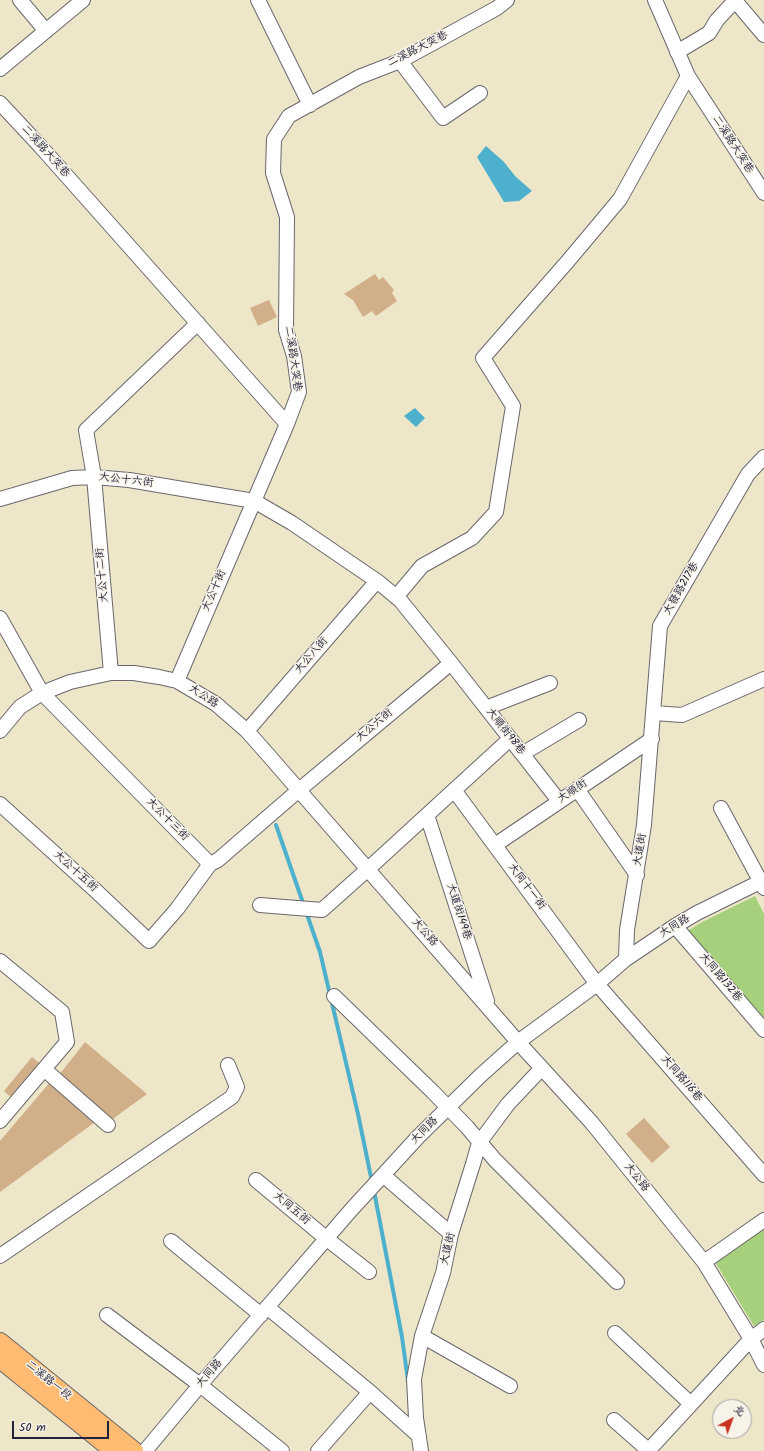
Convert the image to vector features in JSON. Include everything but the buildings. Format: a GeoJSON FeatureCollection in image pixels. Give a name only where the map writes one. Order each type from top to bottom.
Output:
{"type":"FeatureCollection","features":[{"type":"Feature","properties":{"kind":"main road","name":"二溪路一段"},"geometry":{"type":"LineString","coordinates":[[3,1357],[114,1451]]}},
{"type":"Feature","properties":{"kind":"main road","name":"二溪路一段"},"geometry":{"type":"LineString","coordinates":[[3,1357],[134,1451]]}},
{"type":"Feature","properties":{"kind":"street"},"geometry":{"type":"LineString","coordinates":[[20,0],[46,31]]}},
{"type":"Feature","properties":{"kind":"street"},"geometry":{"type":"LineString","coordinates":[[0,69],[83,0]]}},
{"type":"Feature","properties":{"kind":"street","name":"二溪路大突巷"},"geometry":{"type":"LineString","coordinates":[[0,103],[41,147],[287,424],[299,392],[294,356],[286,330],[287,217],[273,173],[274,139],[289,116],[359,77],[400,61],[497,8],[507,0]]}},
{"type":"Feature","properties":{"kind":"street","name":"二溪路大突巷"},"geometry":{"type":"LineString","coordinates":[[655,0],[688,76],[764,193]]}},
{"type":"Feature","properties":{"kind":"street"},"geometry":{"type":"LineString","coordinates":[[261,1],[310,105]]}},
{"type":"Feature","properties":{"kind":"street"},"geometry":{"type":"LineString","coordinates":[[677,52],[709,33],[717,20],[731,5],[737,3],[764,35]]}},
{"type":"Feature","properties":{"kind":"street"},"geometry":{"type":"LineString","coordinates":[[400,61],[443,118],[480,93]]}},
{"type":"Feature","properties":{"kind":"street"},"geometry":{"type":"LineString","coordinates":[[396,597],[422,566],[472,538],[496,512],[513,406],[483,358],[620,199],[688,76]]}},
{"type":"Feature","properties":{"kind":"street","name":"大公十二街"},"geometry":{"type":"LineString","coordinates":[[111,673],[94,477],[86,430],[198,323]]}},
{"type":"Feature","properties":{"kind":"street","name":"大公十街"},"geometry":{"type":"LineString","coordinates":[[177,681],[287,424]]}},
{"type":"Feature","properties":{"kind":"street","name":"大發路217巷"},"geometry":{"type":"LineString","coordinates":[[652,739],[660,626],[748,474],[764,457]]}},
{"type":"Feature","properties":{"kind":"street","name":"大公十六街"},"geometry":{"type":"LineString","coordinates":[[0,499],[72,478],[94,477],[129,480],[254,501]]}},
{"type":"Feature","properties":{"kind":"street"},"geometry":{"type":"LineString","coordinates":[[254,501],[292,523],[376,581],[396,597],[451,663]]}},
{"type":"Feature","properties":{"kind":"street","name":"大公八街"},"geometry":{"type":"LineString","coordinates":[[247,732],[376,581]]}},
{"type":"Feature","properties":{"kind":"street","name":"大公十三街"},"geometry":{"type":"LineString","coordinates":[[0,618],[42,692],[210,864]]}},
{"type":"Feature","properties":{"kind":"street","name":"大順街98巷"},"geometry":{"type":"LineString","coordinates":[[451,663],[559,801]]}},
{"type":"Feature","properties":{"kind":"street","name":"大公六街"},"geometry":{"type":"LineString","coordinates":[[299,790],[451,663]]}},
{"type":"Feature","properties":{"kind":"street","name":"大公路"},"geometry":{"type":"LineString","coordinates":[[0,731],[20,707],[42,692],[70,682],[111,673],[134,673],[159,676],[177,681],[216,704],[247,732],[518,1042],[592,1123],[704,1262],[751,1339],[764,1365]]}},
{"type":"Feature","properties":{"kind":"street"},"geometry":{"type":"LineString","coordinates":[[654,714],[682,715],[764,679]]}},
{"type":"Feature","properties":{"kind":"street"},"geometry":{"type":"LineString","coordinates":[[486,708],[550,683]]}},
{"type":"Feature","properties":{"kind":"street"},"geometry":{"type":"LineString","coordinates":[[522,754],[579,720]]}},
{"type":"Feature","properties":{"kind":"street"},"geometry":{"type":"LineString","coordinates":[[260,906],[322,910],[510,739]]}},
{"type":"Feature","properties":{"kind":"street","name":"大順街"},"geometry":{"type":"LineString","coordinates":[[495,845],[652,739]]}},
{"type":"Feature","properties":{"kind":"street","name":"大道街"},"geometry":{"type":"LineString","coordinates":[[626,959],[627,930],[644,824],[652,739]]}},
{"type":"Feature","properties":{"kind":"street"},"geometry":{"type":"LineString","coordinates":[[577,789],[637,875]]}},
{"type":"Feature","properties":{"kind":"street"},"geometry":{"type":"LineString","coordinates":[[210,864],[218,860],[299,790]]}},
{"type":"Feature","properties":{"kind":"street","name":"大同十一街"},"geometry":{"type":"LineString","coordinates":[[454,790],[597,984]]}},
{"type":"Feature","properties":{"kind":"street","name":"大公十五街"},"geometry":{"type":"LineString","coordinates":[[0,804],[149,941],[177,909],[210,864]]}},
{"type":"Feature","properties":{"kind":"street"},"geometry":{"type":"LineString","coordinates":[[721,808],[763,883]]}},
{"type":"Feature","properties":{"kind":"street","name":"大道街149巷"},"geometry":{"type":"LineString","coordinates":[[427,815],[490,1009]]}},
{"type":"Feature","properties":{"kind":"street","name":"大同路"},"geometry":{"type":"LineString","coordinates":[[145,1451],[200,1385],[376,1183],[418,1137],[481,1075],[518,1042],[597,984],[626,959],[697,913],[763,883]]}},
{"type":"Feature","properties":{"kind":"street","name":"大同路132巷"},"geometry":{"type":"LineString","coordinates":[[675,926],[764,1030]]}},
{"type":"Feature","properties":{"kind":"street"},"geometry":{"type":"LineString","coordinates":[[0,961],[62,1012],[66,1042],[0,1121]]}},
{"type":"Feature","properties":{"kind":"street","name":"大同路116巷"},"geometry":{"type":"LineString","coordinates":[[597,984],[764,1175]]}},
{"type":"Feature","properties":{"kind":"street"},"geometry":{"type":"LineString","coordinates":[[334,996],[449,1108],[479,1143],[618,1282]]}},
{"type":"Feature","properties":{"kind":"street"},"geometry":{"type":"LineString","coordinates":[[0,1256],[232,1097],[237,1087],[228,1065]]}},
{"type":"Feature","properties":{"kind":"street","name":"大道街"},"geometry":{"type":"LineString","coordinates":[[421,1451],[415,1432],[416,1418],[414,1379],[422,1336],[443,1273],[451,1234],[479,1143],[508,1104],[542,1068]]}},
{"type":"Feature","properties":{"kind":"street"},"geometry":{"type":"LineString","coordinates":[[44,1069],[108,1125]]}},
{"type":"Feature","properties":{"kind":"street","name":"大同五街"},"geometry":{"type":"LineString","coordinates":[[256,1180],[369,1272]]}},
{"type":"Feature","properties":{"kind":"street"},"geometry":{"type":"LineString","coordinates":[[376,1183],[451,1234]]}},
{"type":"Feature","properties":{"kind":"street"},"geometry":{"type":"LineString","coordinates":[[704,1262],[764,1220]]}},
{"type":"Feature","properties":{"kind":"street"},"geometry":{"type":"LineString","coordinates":[[172,1241],[370,1392],[415,1432]]}},
{"type":"Feature","properties":{"kind":"street"},"geometry":{"type":"LineString","coordinates":[[107,1315],[200,1385],[282,1451]]}},
{"type":"Feature","properties":{"kind":"street"},"geometry":{"type":"LineString","coordinates":[[614,1420],[648,1451],[751,1339],[764,1329]]}},
{"type":"Feature","properties":{"kind":"street"},"geometry":{"type":"LineString","coordinates":[[614,1333],[691,1404]]}},
{"type":"Feature","properties":{"kind":"street"},"geometry":{"type":"LineString","coordinates":[[422,1336],[510,1386]]}},
{"type":"Feature","properties":{"kind":"street"},"geometry":{"type":"LineString","coordinates":[[318,1451],[370,1392]]}},
{"type":"Feature","properties":{"kind":"green space"},"geometry":{"type":"Polygon","coordinates":[[[755,896],[764,914],[764,1024],[686,932],[702,922],[755,896]]]}},
{"type":"Feature","properties":{"kind":"green space"},"geometry":{"type":"Polygon","coordinates":[[[764,1227],[764,1320],[754,1326],[715,1262],[764,1227]]]}},
{"type":"Feature","properties":{"kind":"water"},"geometry":{"type":"Polygon","coordinates":[[[486,146],[532,191],[519,201],[504,202],[477,157],[486,146]]]}},
{"type":"Feature","properties":{"kind":"water"},"geometry":{"type":"Polygon","coordinates":[[[415,408],[425,418],[416,427],[404,416],[415,408]]]}},
{"type":"Feature","properties":{"kind":"waterway"},"geometry":{"type":"LineString","coordinates":[[276,825],[320,952],[358,1114],[372,1182]]}},
{"type":"Feature","properties":{"kind":"waterway"},"geometry":{"type":"LineString","coordinates":[[374,1191],[402,1337],[408,1381]]}}]}
